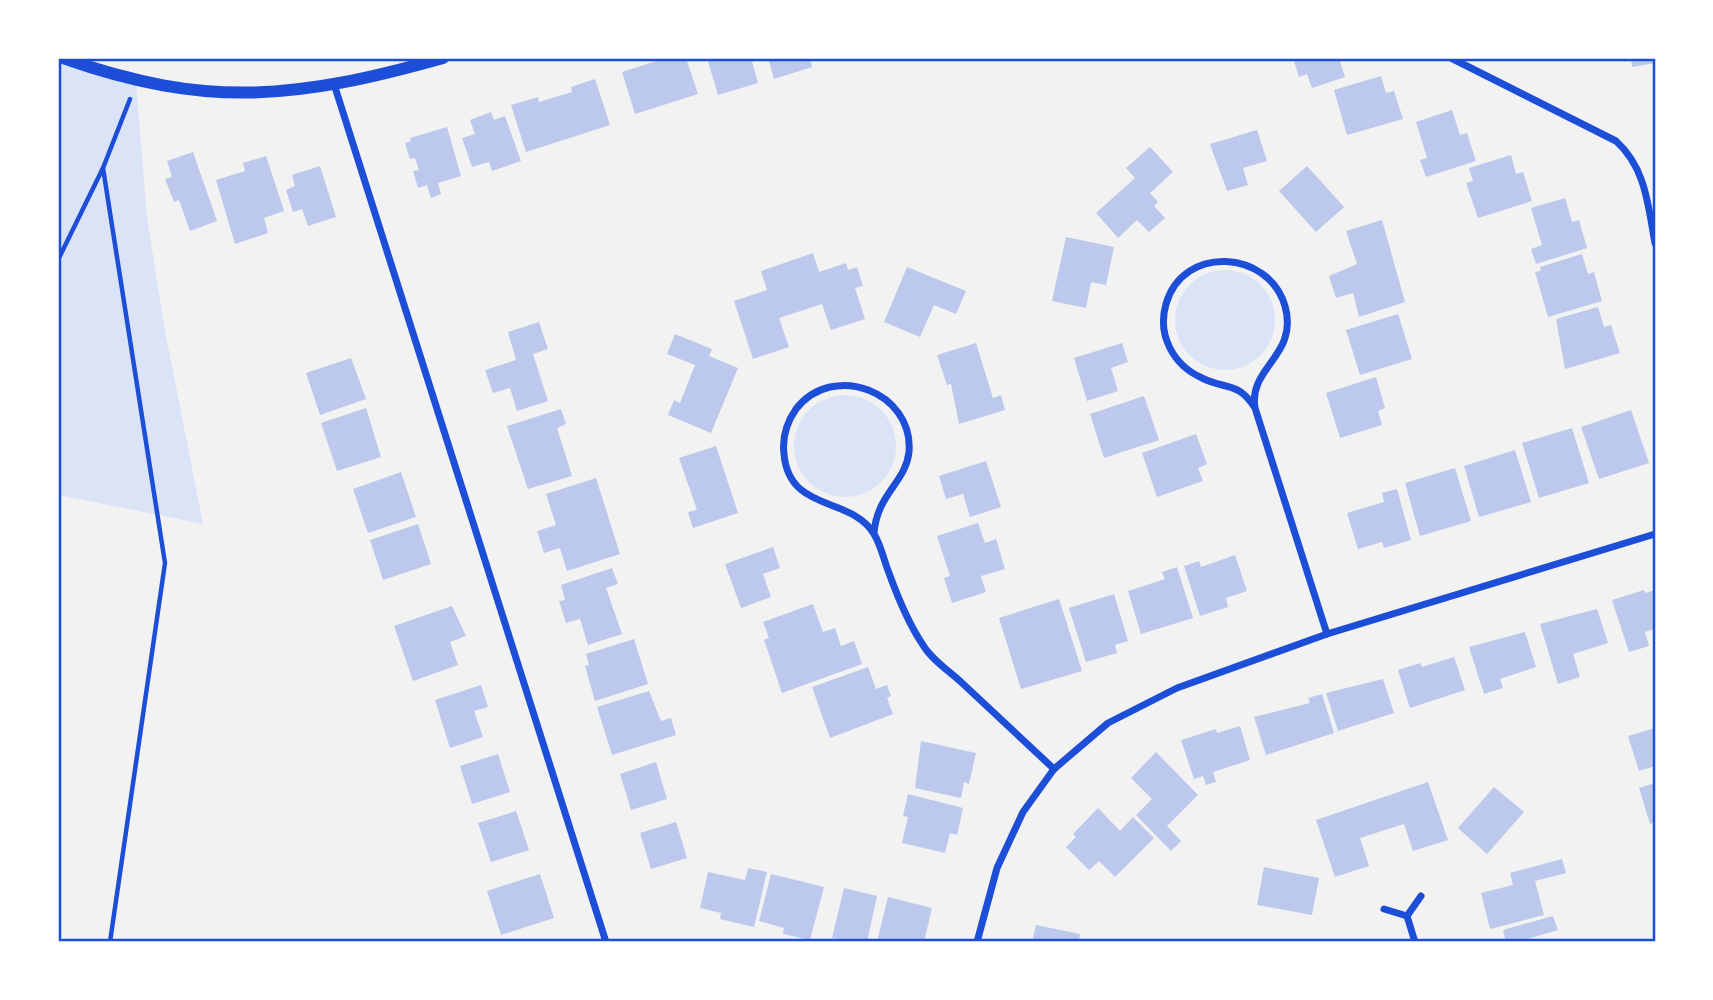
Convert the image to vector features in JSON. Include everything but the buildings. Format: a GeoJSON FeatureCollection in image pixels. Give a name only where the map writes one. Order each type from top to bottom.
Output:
{"type":"FeatureCollection","features":[{"type":"Feature","properties":{"kind":"street"},"geometry":{"type":"LineString","coordinates":[[63,58],[136,81],[224,94],[273,93],[334,84],[443,58]]}},
{"type":"Feature","properties":{"kind":"street"},"geometry":{"type":"LineString","coordinates":[[1451,58],[1616,141],[1630,154],[1639,169],[1655,243]]}},
{"type":"Feature","properties":{"kind":"street"},"geometry":{"type":"LineString","coordinates":[[334,84],[606,942]]}},
{"type":"Feature","properties":{"kind":"street"},"geometry":{"type":"LineString","coordinates":[[1255,408],[1239,389],[1203,379],[1189,371],[1168,348],[1164,334],[1166,303],[1175,287],[1202,264],[1217,261],[1244,263],[1259,269],[1281,294],[1287,327],[1274,362],[1255,386],[1255,408],[1327,634]]}},
{"type":"Feature","properties":{"kind":"street"},"geometry":{"type":"LineString","coordinates":[[874,533],[861,520],[804,493],[786,468],[784,444],[790,418],[809,397],[830,386],[847,384],[875,392],[887,402],[904,427],[909,452],[905,466],[875,514],[874,533],[899,601],[924,648],[1054,769]]}},
{"type":"Feature","properties":{"kind":"street"},"geometry":{"type":"LineString","coordinates":[[976,942],[997,868],[1023,812],[1054,769],[1108,723],[1177,688],[1327,634],[1655,534]]}},
{"type":"Feature","properties":{"kind":"street"},"geometry":{"type":"LineString","coordinates":[[1407,916],[1421,896]]}},
{"type":"Feature","properties":{"kind":"street"},"geometry":{"type":"LineString","coordinates":[[1384,909],[1407,916]]}},
{"type":"Feature","properties":{"kind":"street"},"geometry":{"type":"LineString","coordinates":[[1407,916],[1415,942]]}},
{"type":"Feature","properties":{"kind":"path"},"geometry":{"type":"LineString","coordinates":[[58,260],[103,168],[136,81]]}},
{"type":"Feature","properties":{"kind":"path"},"geometry":{"type":"LineString","coordinates":[[103,168],[165,564],[110,942]]}},
{"type":"Feature","properties":{"kind":"shaded area"},"geometry":{"type":"Polygon","coordinates":[[[58,58],[136,81],[147,217],[164,325],[203,524],[58,495],[58,58]]]}},
{"type":"Feature","properties":{"kind":"shaded area"},"geometry":{"type":"Polygon","coordinates":[[[1225,270],[1244,274],[1261,284],[1271,301],[1275,320],[1271,339],[1261,356],[1244,366],[1225,370],[1206,366],[1189,356],[1179,339],[1175,320],[1179,301],[1189,284],[1206,274],[1225,270]]]}},
{"type":"Feature","properties":{"kind":"shaded area"},"geometry":{"type":"Polygon","coordinates":[[[845,395],[864,399],[881,410],[892,427],[896,446],[892,465],[881,482],[864,493],[845,497],[826,493],[809,482],[798,465],[794,446],[798,427],[809,410],[826,399],[845,395]]]}}]}
